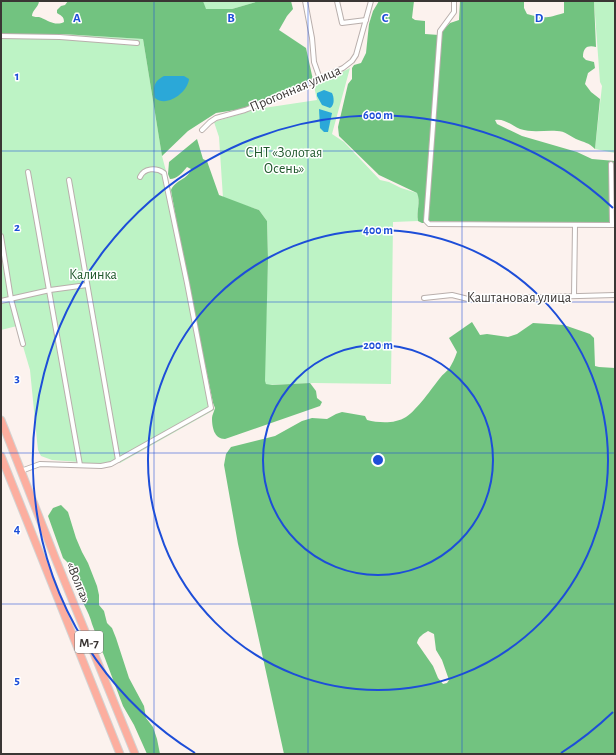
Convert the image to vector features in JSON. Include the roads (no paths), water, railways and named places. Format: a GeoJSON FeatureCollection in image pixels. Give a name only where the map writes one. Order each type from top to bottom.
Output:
{"type":"FeatureCollection","features":[{"type":"Feature","properties":{"kind":"highway","name":"«Волга»"},"geometry":{"type":"LineString","coordinates":[[1,420],[58,567],[135,754]]}},
{"type":"Feature","properties":{"kind":"highway","name":"«Волга»"},"geometry":{"type":"LineString","coordinates":[[1,456],[120,754]]}},
{"type":"Feature","properties":{"kind":"street"},"geometry":{"type":"LineString","coordinates":[[304,1],[312,38],[314,62],[320,79]]}},
{"type":"Feature","properties":{"kind":"street"},"geometry":{"type":"LineString","coordinates":[[337,1],[342,23],[366,20]]}},
{"type":"Feature","properties":{"kind":"street","name":"Прогонная улица"},"geometry":{"type":"LineString","coordinates":[[202,130],[216,118],[245,110],[276,98],[343,68],[352,61],[356,55],[371,1]]}},
{"type":"Feature","properties":{"kind":"street"},"geometry":{"type":"LineString","coordinates":[[454,1],[454,12],[440,31],[426,221],[429,224],[613,225],[610,164]]}},
{"type":"Feature","properties":{"kind":"street"},"geometry":{"type":"LineString","coordinates":[[1,36],[60,37],[137,43]]}},
{"type":"Feature","properties":{"kind":"street"},"geometry":{"type":"LineString","coordinates":[[21,471],[40,464],[101,466],[111,464],[211,408],[186,275],[164,173],[157,169],[146,170],[140,177]]}},
{"type":"Feature","properties":{"kind":"street"},"geometry":{"type":"LineString","coordinates":[[28,172],[80,465]]}},
{"type":"Feature","properties":{"kind":"street"},"geometry":{"type":"LineString","coordinates":[[69,180],[118,460]]}},
{"type":"Feature","properties":{"kind":"street"},"geometry":{"type":"LineString","coordinates":[[574,296],[576,225]]}},
{"type":"Feature","properties":{"kind":"street"},"geometry":{"type":"LineString","coordinates":[[1,236],[12,299],[23,344]]}},
{"type":"Feature","properties":{"kind":"street"},"geometry":{"type":"LineString","coordinates":[[1,301],[50,290],[87,285]]}},
{"type":"Feature","properties":{"kind":"street","name":"Каштановая улица"},"geometry":{"type":"LineString","coordinates":[[424,298],[452,295],[468,299],[615,296]]}},
{"type":"Feature","properties":{"kind":"water"},"geometry":{"type":"Polygon","coordinates":[[[164,76],[184,76],[189,79],[185,89],[176,97],[171,100],[160,101],[155,98],[155,85],[158,80],[164,76]]]}},
{"type":"Feature","properties":{"kind":"water"},"geometry":{"type":"Polygon","coordinates":[[[324,90],[332,93],[333,95],[334,99],[332,107],[330,108],[322,105],[317,96],[317,93],[324,90]]]}},
{"type":"Feature","properties":{"kind":"water"},"geometry":{"type":"Polygon","coordinates":[[[319,109],[332,113],[328,132],[324,132],[320,128],[319,109]]]}},
{"type":"Feature","properties":{"kind":"park label","name":"СНТ «Золотая Осень»"},"geometry":{"type":"Point","coordinates":[284,160]}},
{"type":"Feature","properties":{"kind":"park label","name":"Калинка"},"geometry":{"type":"Point","coordinates":[93,274]}}]}
